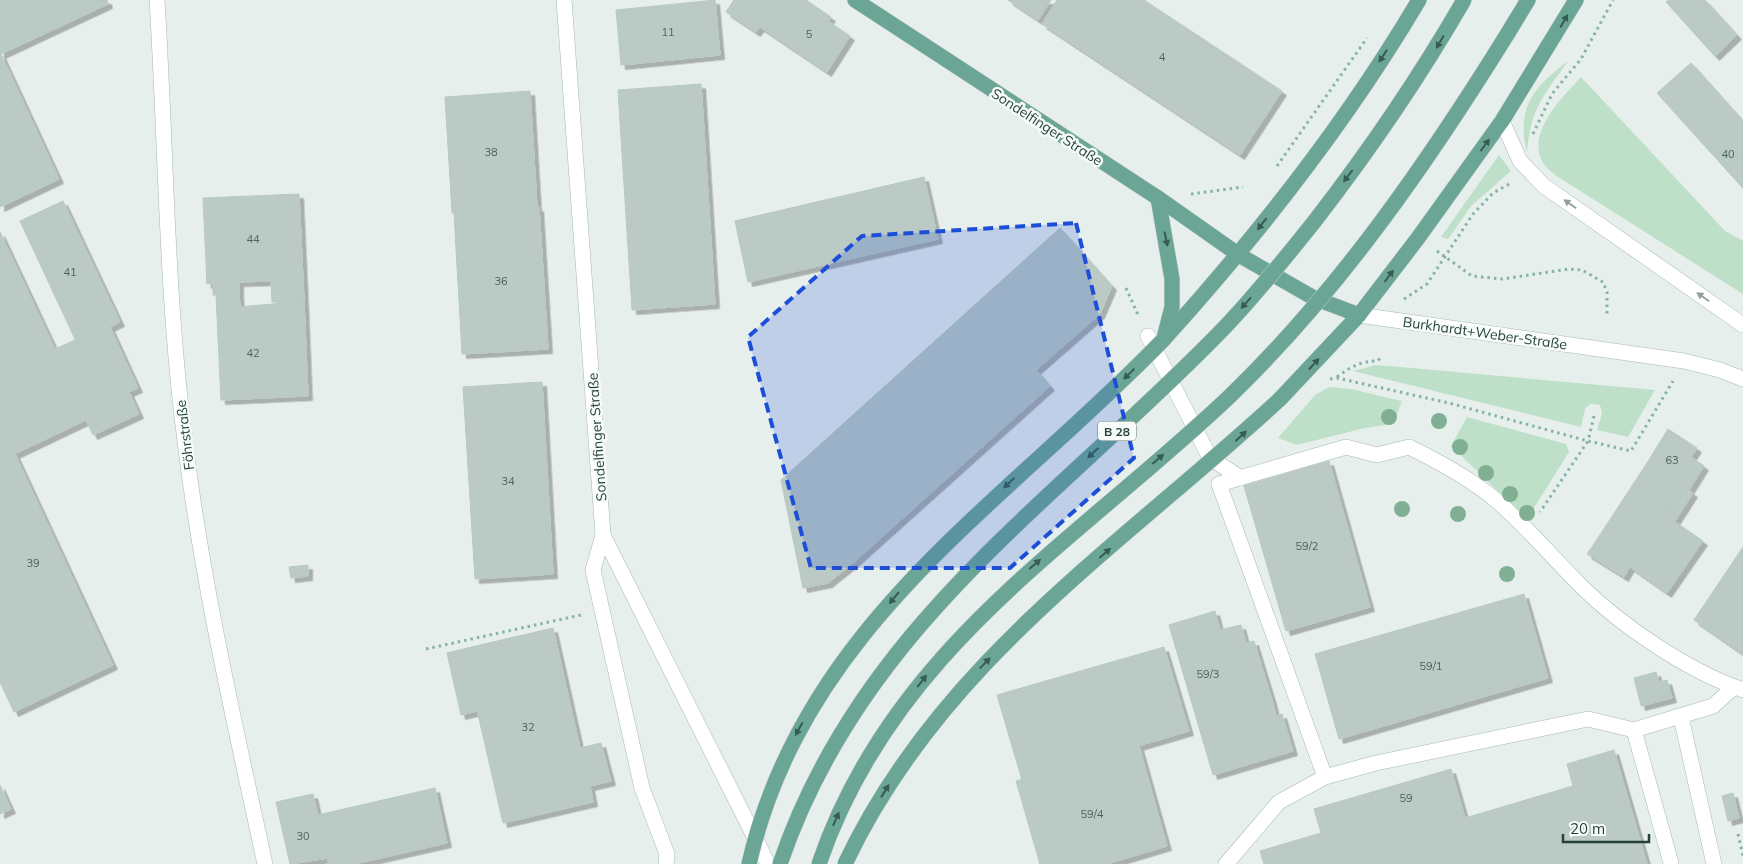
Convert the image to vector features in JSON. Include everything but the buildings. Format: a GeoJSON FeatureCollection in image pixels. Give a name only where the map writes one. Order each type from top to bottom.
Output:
{"type":"FeatureCollection","features":[{"type":"Feature","properties":{"kind":"main road","name":"Sondelfinger Straße"},"geometry":{"type":"LineString","coordinates":[[856,0],[1158,198],[1238,255]]}},
{"type":"Feature","properties":{"kind":"main road"},"geometry":{"type":"LineString","coordinates":[[750,864],[756,834],[770,792],[784,760],[809,713],[855,644],[900,591],[952,536],[1106,396],[1164,339],[1199,300],[1238,255],[1329,137],[1419,0]]}},
{"type":"Feature","properties":{"kind":"main road","name":"B 28"},"geometry":{"type":"LineString","coordinates":[[780,864],[809,790],[835,741],[861,700],[922,620],[993,546],[1182,371],[1286,258],[1368,149],[1432,56],[1464,0]]}},
{"type":"Feature","properties":{"kind":"main road"},"geometry":{"type":"LineString","coordinates":[[819,864],[846,797],[893,719],[953,643],[998,598],[1203,420],[1280,345],[1320,299],[1398,198],[1463,105],[1528,0]]}},
{"type":"Feature","properties":{"kind":"main road"},"geometry":{"type":"LineString","coordinates":[[845,864],[866,822],[899,768],[943,710],[983,664],[1049,601],[1280,399],[1359,315],[1502,121],[1576,0]]}},
{"type":"Feature","properties":{"kind":"main road"},"geometry":{"type":"LineString","coordinates":[[1158,198],[1172,279],[1172,307],[1164,339]]}},
{"type":"Feature","properties":{"kind":"main road","name":"Burkhardt+Weber-Straße"},"geometry":{"type":"LineString","coordinates":[[1238,255],[1314,298],[1359,315]]}},
{"type":"Feature","properties":{"kind":"street","name":"Föhrstraße"},"geometry":{"type":"LineString","coordinates":[[157,0],[172,307],[184,433],[210,601],[265,864]]}},
{"type":"Feature","properties":{"kind":"street","name":"Sondelfinger Straße"},"geometry":{"type":"LineString","coordinates":[[564,0],[603,535],[593,570],[642,788],[667,854],[666,864]]}},
{"type":"Feature","properties":{"kind":"street"},"geometry":{"type":"LineString","coordinates":[[1502,121],[1520,161],[1544,186],[1743,325]]}},
{"type":"Feature","properties":{"kind":"street","name":"Burkhardt+Weber-Straße"},"geometry":{"type":"LineString","coordinates":[[1359,315],[1684,362],[1720,370],[1743,379]]}},
{"type":"Feature","properties":{"kind":"street"},"geometry":{"type":"LineString","coordinates":[[1148,336],[1210,458],[1241,478]]}},
{"type":"Feature","properties":{"kind":"street"},"geometry":{"type":"LineString","coordinates":[[1226,864],[1280,802],[1325,777],[1376,763],[1588,719],[1634,730],[1713,706],[1739,688],[1685,662],[1629,625],[1581,586],[1495,500],[1451,470],[1410,447],[1377,455],[1346,447],[1219,484],[1325,777]]}},
{"type":"Feature","properties":{"kind":"street"},"geometry":{"type":"LineString","coordinates":[[603,535],[768,864]]}},
{"type":"Feature","properties":{"kind":"street"},"geometry":{"type":"LineString","coordinates":[[1681,716],[1714,864]]}},
{"type":"Feature","properties":{"kind":"street"},"geometry":{"type":"LineString","coordinates":[[1634,730],[1671,863]]}},
{"type":"Feature","properties":{"kind":"path"},"geometry":{"type":"LineString","coordinates":[[1581,58],[1613,0]]}},
{"type":"Feature","properties":{"kind":"path"},"geometry":{"type":"LineString","coordinates":[[1276,167],[1370,33]]}},
{"type":"Feature","properties":{"kind":"path"},"geometry":{"type":"LineString","coordinates":[[1158,198],[1242,187]]}},
{"type":"Feature","properties":{"kind":"path"},"geometry":{"type":"LineString","coordinates":[[1430,246],[1472,276],[1502,279],[1569,269],[1582,270],[1602,282],[1608,292],[1607,314]]}},
{"type":"Feature","properties":{"kind":"path"},"geometry":{"type":"LineString","coordinates":[[1428,284],[1445,257]]}},
{"type":"Feature","properties":{"kind":"path"},"geometry":{"type":"LineString","coordinates":[[1126,288],[1148,336]]}},
{"type":"Feature","properties":{"kind":"path"},"geometry":{"type":"LineString","coordinates":[[1323,381],[1336,378],[1350,367],[1368,361],[1378,361],[1380,358]]}},
{"type":"Feature","properties":{"kind":"path"},"geometry":{"type":"LineString","coordinates":[[1336,378],[1450,403],[1631,451],[1684,362]]}},
{"type":"Feature","properties":{"kind":"path"},"geometry":{"type":"LineString","coordinates":[[1528,531],[1588,441],[1594,416]]}},
{"type":"Feature","properties":{"kind":"path"},"geometry":{"type":"LineString","coordinates":[[426,649],[602,611]]}},
{"type":"Feature","properties":{"kind":"path"},"geometry":{"type":"LineString","coordinates":[[1738,834],[1743,856]]}},
{"type":"Feature","properties":{"kind":"highlighted area"},"geometry":{"type":"Polygon","coordinates":[[[1076,223],[1134,458],[1010,568],[811,568],[748,337],[862,236],[1076,223]]]}},
{"type":"Feature","properties":{"kind":"green space"},"geometry":{"type":"Polygon","coordinates":[[[1569,60],[1546,93],[1535,113],[1531,125],[1527,153],[1524,123],[1530,100],[1546,80],[1569,60]]]}},
{"type":"Feature","properties":{"kind":"green space"},"geometry":{"type":"Polygon","coordinates":[[[1581,77],[1725,231],[1743,241],[1743,294],[1555,175],[1544,165],[1539,150],[1539,138],[1543,127],[1556,105],[1581,77]]]}},
{"type":"Feature","properties":{"kind":"green space"},"geometry":{"type":"Polygon","coordinates":[[[1499,155],[1511,171],[1471,206],[1448,239],[1441,237],[1499,155]]]}},
{"type":"Feature","properties":{"kind":"green space"},"geometry":{"type":"Polygon","coordinates":[[[1376,365],[1655,390],[1628,437],[1597,430],[1602,413],[1600,405],[1590,404],[1585,409],[1581,427],[1353,371],[1376,365]]]}},
{"type":"Feature","properties":{"kind":"green space"},"geometry":{"type":"Polygon","coordinates":[[[1329,387],[1351,389],[1402,401],[1393,424],[1365,428],[1297,445],[1278,438],[1315,395],[1329,387]]]}},
{"type":"Feature","properties":{"kind":"green space"},"geometry":{"type":"Polygon","coordinates":[[[1467,417],[1566,444],[1569,452],[1527,519],[1451,446],[1467,417]]]}}]}
